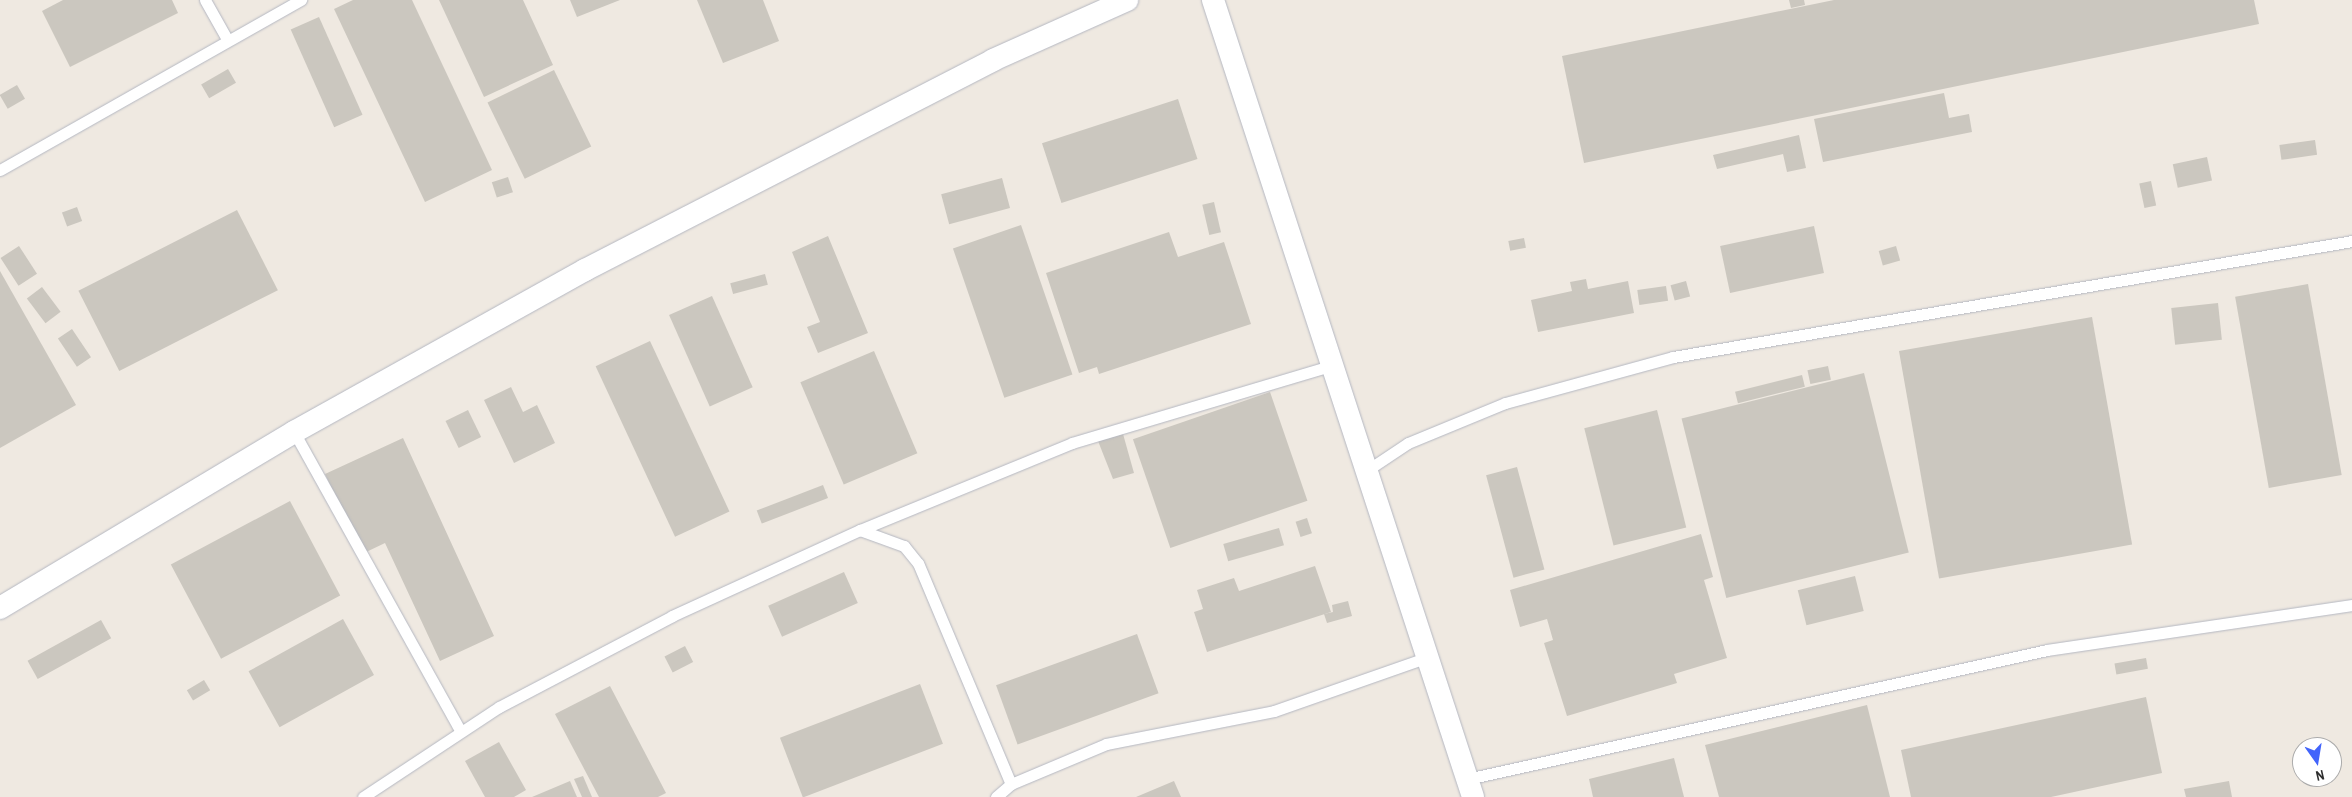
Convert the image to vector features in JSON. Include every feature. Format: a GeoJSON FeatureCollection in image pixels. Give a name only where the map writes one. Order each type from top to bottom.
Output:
{"type":"FeatureCollection","features":[{"type":"Feature","properties":{"kind":"street"},"geometry":{"type":"LineString","coordinates":[[0,608],[294,432],[594,265],[993,60],[1127,0]]}},
{"type":"Feature","properties":{"kind":"street"},"geometry":{"type":"LineString","coordinates":[[1213,0],[1470,788]]}},
{"type":"Feature","properties":{"kind":"lane"},"geometry":{"type":"LineString","coordinates":[[205,0],[227,39]]}},
{"type":"Feature","properties":{"kind":"lane"},"geometry":{"type":"LineString","coordinates":[[0,170],[227,39],[301,0]]}},
{"type":"Feature","properties":{"kind":"lane"},"geometry":{"type":"LineString","coordinates":[[1366,471],[1408,443],[1505,403],[1673,357],[2352,241]]}},
{"type":"Feature","properties":{"kind":"lane"},"geometry":{"type":"LineString","coordinates":[[362,797],[459,729],[672,616],[860,530],[1072,443],[1332,366]]}},
{"type":"Feature","properties":{"kind":"lane"},"geometry":{"type":"LineString","coordinates":[[294,432],[459,729]]}},
{"type":"Feature","properties":{"kind":"lane"},"geometry":{"type":"LineString","coordinates":[[860,530],[904,546],[918,563],[1011,784]]}},
{"type":"Feature","properties":{"kind":"lane"},"geometry":{"type":"LineString","coordinates":[[1470,788],[2047,650],[2352,605]]}},
{"type":"Feature","properties":{"kind":"lane"},"geometry":{"type":"LineString","coordinates":[[996,797],[1011,784],[1106,744],[1274,711],[1428,657]]}},
{"type":"Feature","properties":{"kind":"building"},"geometry":{"type":"Polygon","coordinates":[[[63,0],[172,0],[178,13],[70,67],[42,11],[63,0]]]}},
{"type":"Feature","properties":{"kind":"building"},"geometry":{"type":"Polygon","coordinates":[[[353,0],[412,0],[492,170],[425,202],[334,9],[353,0]]]}},
{"type":"Feature","properties":{"kind":"building"},"geometry":{"type":"Polygon","coordinates":[[[439,0],[523,0],[553,65],[484,97],[439,0]]]}},
{"type":"Feature","properties":{"kind":"building"},"geometry":{"type":"Polygon","coordinates":[[[570,0],[620,0],[577,17],[570,0]]]}},
{"type":"Feature","properties":{"kind":"building"},"geometry":{"type":"Polygon","coordinates":[[[697,0],[763,0],[779,41],[723,63],[697,0]]]}},
{"type":"Feature","properties":{"kind":"building"},"geometry":{"type":"Polygon","coordinates":[[[1789,0],[1804,0],[1805,5],[1791,8],[1789,0]]]}},
{"type":"Feature","properties":{"kind":"building"},"geometry":{"type":"Polygon","coordinates":[[[1834,0],[2254,0],[2259,24],[1584,163],[1562,56],[1834,0]]]}},
{"type":"Feature","properties":{"kind":"building"},"geometry":{"type":"Polygon","coordinates":[[[319,17],[363,115],[334,127],[291,30],[319,17]]]}},
{"type":"Feature","properties":{"kind":"building"},"geometry":{"type":"Polygon","coordinates":[[[228,69],[236,83],[209,98],[201,85],[228,69]]]}},
{"type":"Feature","properties":{"kind":"building"},"geometry":{"type":"Polygon","coordinates":[[[554,70],[591,146],[525,179],[487,102],[554,70]]]}},
{"type":"Feature","properties":{"kind":"building"},"geometry":{"type":"Polygon","coordinates":[[[17,85],[25,99],[8,109],[0,95],[17,85]]]}},
{"type":"Feature","properties":{"kind":"building"},"geometry":{"type":"Polygon","coordinates":[[[1944,93],[1949,118],[1969,114],[1972,132],[1823,162],[1814,119],[1944,93]]]}},
{"type":"Feature","properties":{"kind":"building"},"geometry":{"type":"Polygon","coordinates":[[[1178,99],[1197,159],[1061,203],[1042,143],[1178,99]]]}},
{"type":"Feature","properties":{"kind":"building"},"geometry":{"type":"Polygon","coordinates":[[[1799,135],[1806,168],[1787,172],[1783,154],[1717,169],[1713,155],[1799,135]]]}},
{"type":"Feature","properties":{"kind":"building"},"geometry":{"type":"Polygon","coordinates":[[[2315,140],[2317,155],[2281,160],[2279,145],[2315,140]]]}},
{"type":"Feature","properties":{"kind":"building"},"geometry":{"type":"Polygon","coordinates":[[[2207,157],[2212,180],[2178,188],[2173,164],[2207,157]]]}},
{"type":"Feature","properties":{"kind":"building"},"geometry":{"type":"Polygon","coordinates":[[[508,177],[513,192],[497,197],[492,182],[508,177]]]}},
{"type":"Feature","properties":{"kind":"building"},"geometry":{"type":"Polygon","coordinates":[[[1002,178],[1010,208],[949,224],[941,194],[1002,178]]]}},
{"type":"Feature","properties":{"kind":"building"},"geometry":{"type":"Polygon","coordinates":[[[2151,181],[2156,205],[2144,208],[2139,183],[2151,181]]]}},
{"type":"Feature","properties":{"kind":"building"},"geometry":{"type":"Polygon","coordinates":[[[1214,202],[1221,232],[1209,235],[1202,205],[1214,202]]]}},
{"type":"Feature","properties":{"kind":"building"},"geometry":{"type":"Polygon","coordinates":[[[77,207],[82,221],[67,227],[62,212],[77,207]]]}},
{"type":"Feature","properties":{"kind":"building"},"geometry":{"type":"Polygon","coordinates":[[[237,210],[278,290],[119,371],[78,291],[237,210]]]}},
{"type":"Feature","properties":{"kind":"building"},"geometry":{"type":"Polygon","coordinates":[[[1021,225],[1072,374],[1004,398],[953,248],[1021,225]]]}},
{"type":"Feature","properties":{"kind":"building"},"geometry":{"type":"Polygon","coordinates":[[[1814,226],[1824,273],[1730,293],[1720,246],[1814,226]]]}},
{"type":"Feature","properties":{"kind":"building"},"geometry":{"type":"Polygon","coordinates":[[[1169,232],[1178,257],[1224,242],[1251,324],[1099,374],[1097,367],[1079,373],[1046,273],[1169,232]]]}},
{"type":"Feature","properties":{"kind":"building"},"geometry":{"type":"Polygon","coordinates":[[[828,236],[868,333],[818,353],[807,327],[820,322],[792,252],[828,236]]]}},
{"type":"Feature","properties":{"kind":"building"},"geometry":{"type":"Polygon","coordinates":[[[1524,238],[1526,248],[1510,251],[1508,241],[1524,238]]]}},
{"type":"Feature","properties":{"kind":"building"},"geometry":{"type":"Polygon","coordinates":[[[19,246],[37,274],[19,286],[1,258],[19,246]]]}},
{"type":"Feature","properties":{"kind":"building"},"geometry":{"type":"Polygon","coordinates":[[[1896,246],[1900,260],[1883,265],[1879,251],[1896,246]]]}},
{"type":"Feature","properties":{"kind":"building"},"geometry":{"type":"Polygon","coordinates":[[[0,271],[76,405],[0,448],[0,271]]]}},
{"type":"Feature","properties":{"kind":"building"},"geometry":{"type":"Polygon","coordinates":[[[765,274],[768,285],[733,294],[730,283],[765,274]]]}},
{"type":"Feature","properties":{"kind":"building"},"geometry":{"type":"Polygon","coordinates":[[[1586,279],[1588,289],[1628,281],[1634,313],[1538,332],[1531,300],[1572,291],[1570,282],[1586,279]]]}},
{"type":"Feature","properties":{"kind":"building"},"geometry":{"type":"Polygon","coordinates":[[[1686,281],[1690,296],[1675,301],[1671,285],[1686,281]]]}},
{"type":"Feature","properties":{"kind":"building"},"geometry":{"type":"Polygon","coordinates":[[[2308,284],[2342,475],[2269,488],[2235,297],[2308,284]]]}},
{"type":"Feature","properties":{"kind":"building"},"geometry":{"type":"Polygon","coordinates":[[[1666,286],[1668,301],[1639,305],[1637,290],[1666,286]]]}},
{"type":"Feature","properties":{"kind":"building"},"geometry":{"type":"Polygon","coordinates":[[[42,287],[61,312],[45,323],[27,298],[42,287]]]}},
{"type":"Feature","properties":{"kind":"building"},"geometry":{"type":"Polygon","coordinates":[[[712,296],[753,387],[710,406],[669,315],[712,296]]]}},
{"type":"Feature","properties":{"kind":"building"},"geometry":{"type":"Polygon","coordinates":[[[2218,303],[2222,340],[2175,345],[2171,308],[2218,303]]]}},
{"type":"Feature","properties":{"kind":"building"},"geometry":{"type":"Polygon","coordinates":[[[2092,317],[2132,544],[1939,579],[1899,351],[2092,317]]]}},
{"type":"Feature","properties":{"kind":"building"},"geometry":{"type":"Polygon","coordinates":[[[72,329],[91,357],[77,367],[58,339],[72,329]]]}},
{"type":"Feature","properties":{"kind":"building"},"geometry":{"type":"Polygon","coordinates":[[[650,341],[729,511],[675,537],[596,366],[650,341]]]}},
{"type":"Feature","properties":{"kind":"building"},"geometry":{"type":"Polygon","coordinates":[[[874,351],[917,453],[844,484],[800,382],[874,351]]]}},
{"type":"Feature","properties":{"kind":"building"},"geometry":{"type":"Polygon","coordinates":[[[1828,366],[1831,380],[1810,384],[1807,370],[1828,366]]]}},
{"type":"Feature","properties":{"kind":"building"},"geometry":{"type":"Polygon","coordinates":[[[1864,373],[1909,553],[1726,598],[1682,418],[1864,373]]]}},
{"type":"Feature","properties":{"kind":"building"},"geometry":{"type":"Polygon","coordinates":[[[1802,375],[1805,387],[1738,403],[1735,392],[1802,375]]]}},
{"type":"Feature","properties":{"kind":"building"},"geometry":{"type":"Polygon","coordinates":[[[511,387],[523,412],[537,405],[555,443],[514,463],[484,400],[511,387]]]}},
{"type":"Feature","properties":{"kind":"building"},"geometry":{"type":"Polygon","coordinates":[[[1270,392],[1307,501],[1170,548],[1133,439],[1270,392]]]}},
{"type":"Feature","properties":{"kind":"building"},"geometry":{"type":"Polygon","coordinates":[[[468,410],[481,437],[459,448],[446,421],[468,410]]]}},
{"type":"Feature","properties":{"kind":"building"},"geometry":{"type":"Polygon","coordinates":[[[1657,410],[1686,527],[1614,546],[1584,428],[1657,410]]]}},
{"type":"Feature","properties":{"kind":"building"},"geometry":{"type":"Polygon","coordinates":[[[1123,434],[1134,473],[1113,479],[1098,441],[1123,434]]]}},
{"type":"Feature","properties":{"kind":"building"},"geometry":{"type":"Polygon","coordinates":[[[403,438],[494,636],[440,661],[385,543],[362,554],[325,474],[403,438]]]}},
{"type":"Feature","properties":{"kind":"building"},"geometry":{"type":"Polygon","coordinates":[[[1517,467],[1544,569],[1514,578],[1486,475],[1517,467]]]}},
{"type":"Feature","properties":{"kind":"building"},"geometry":{"type":"Polygon","coordinates":[[[823,485],[828,498],[762,524],[757,510],[823,485]]]}},
{"type":"Feature","properties":{"kind":"building"},"geometry":{"type":"Polygon","coordinates":[[[290,501],[340,595],[221,659],[171,564],[290,501]]]}},
{"type":"Feature","properties":{"kind":"building"},"geometry":{"type":"Polygon","coordinates":[[[1307,518],[1312,533],[1301,537],[1296,522],[1307,518]]]}},
{"type":"Feature","properties":{"kind":"building"},"geometry":{"type":"Polygon","coordinates":[[[1279,528],[1284,545],[1228,561],[1223,544],[1279,528]]]}},
{"type":"Feature","properties":{"kind":"building"},"geometry":{"type":"Polygon","coordinates":[[[1701,534],[1713,577],[1704,580],[1727,658],[1674,674],[1677,683],[1567,716],[1544,643],[1553,640],[1547,619],[1520,627],[1510,590],[1701,534]]]}},
{"type":"Feature","properties":{"kind":"building"},"geometry":{"type":"Polygon","coordinates":[[[1315,566],[1331,612],[1207,652],[1194,612],[1203,609],[1197,590],[1234,578],[1239,591],[1315,566]]]}},
{"type":"Feature","properties":{"kind":"building"},"geometry":{"type":"Polygon","coordinates":[[[844,572],[858,603],[782,637],[768,606],[844,572]]]}},
{"type":"Feature","properties":{"kind":"building"},"geometry":{"type":"Polygon","coordinates":[[[1855,576],[1864,611],[1806,625],[1798,590],[1855,576]]]}},
{"type":"Feature","properties":{"kind":"building"},"geometry":{"type":"Polygon","coordinates":[[[1348,601],[1352,616],[1327,623],[1324,614],[1333,612],[1332,605],[1348,601]]]}},
{"type":"Feature","properties":{"kind":"building"},"geometry":{"type":"Polygon","coordinates":[[[343,619],[374,675],[280,727],[249,671],[343,619]]]}},
{"type":"Feature","properties":{"kind":"building"},"geometry":{"type":"Polygon","coordinates":[[[101,620],[111,638],[38,679],[28,661],[101,620]]]}},
{"type":"Feature","properties":{"kind":"building"},"geometry":{"type":"Polygon","coordinates":[[[1137,634],[1159,693],[1018,745],[996,685],[1137,634]]]}},
{"type":"Feature","properties":{"kind":"building"},"geometry":{"type":"Polygon","coordinates":[[[685,646],[693,662],[673,672],[665,656],[685,646]]]}},
{"type":"Feature","properties":{"kind":"building"},"geometry":{"type":"Polygon","coordinates":[[[2146,658],[2148,669],[2116,674],[2114,664],[2146,658]]]}},
{"type":"Feature","properties":{"kind":"building"},"geometry":{"type":"Polygon","coordinates":[[[204,680],[210,690],[193,701],[187,690],[204,680]]]}},
{"type":"Feature","properties":{"kind":"building"},"geometry":{"type":"Polygon","coordinates":[[[920,684],[943,744],[803,797],[780,738],[920,684]]]}},
{"type":"Feature","properties":{"kind":"building"},"geometry":{"type":"Polygon","coordinates":[[[610,686],[666,793],[658,797],[599,797],[555,714],[610,686]]]}},
{"type":"Feature","properties":{"kind":"building"},"geometry":{"type":"Polygon","coordinates":[[[2146,697],[2162,773],[2051,797],[1911,797],[1901,750],[2146,697]]]}},
{"type":"Feature","properties":{"kind":"building"},"geometry":{"type":"Polygon","coordinates":[[[1867,705],[1890,797],[1719,797],[1705,745],[1867,705]]]}},
{"type":"Feature","properties":{"kind":"building"},"geometry":{"type":"Polygon","coordinates":[[[499,742],[526,790],[514,797],[485,797],[465,761],[499,742]]]}},
{"type":"Feature","properties":{"kind":"building"},"geometry":{"type":"Polygon","coordinates":[[[1674,758],[1684,797],[1593,797],[1589,779],[1674,758]]]}},
{"type":"Feature","properties":{"kind":"building"},"geometry":{"type":"Polygon","coordinates":[[[583,776],[592,797],[582,797],[574,779],[583,776]]]}},
{"type":"Feature","properties":{"kind":"building"},"geometry":{"type":"Polygon","coordinates":[[[570,781],[577,797],[532,797],[570,781]]]}},
{"type":"Feature","properties":{"kind":"building"},"geometry":{"type":"Polygon","coordinates":[[[1174,781],[1181,797],[1136,797],[1174,781]]]}},
{"type":"Feature","properties":{"kind":"building"},"geometry":{"type":"Polygon","coordinates":[[[2229,781],[2232,797],[2186,797],[2184,789],[2229,781]]]}}]}
